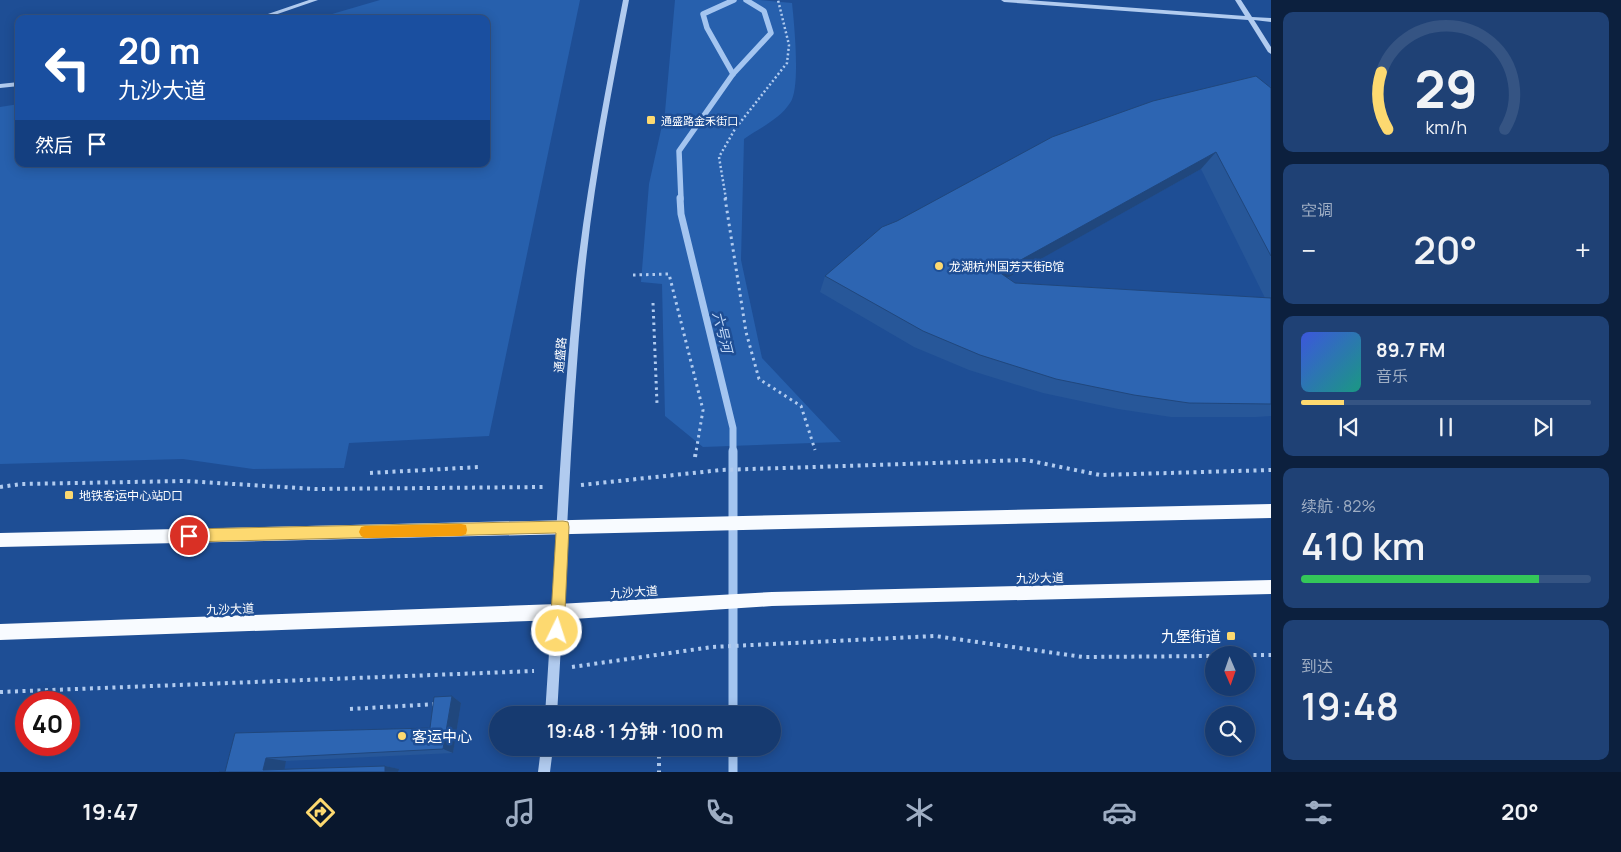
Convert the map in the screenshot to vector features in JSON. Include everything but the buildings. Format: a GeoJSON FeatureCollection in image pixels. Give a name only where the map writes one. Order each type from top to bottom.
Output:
{"type":"FeatureCollection","features":[{"type":"Feature","properties":{"kind":"main road"},"geometry":{"type":"LineString","coordinates":[[0,540],[563,527],[716,526],[1271,511]]}},
{"type":"Feature","properties":{"kind":"main road","name":"九沙大道"},"geometry":{"type":"LineString","coordinates":[[0,632],[558,612],[772,598],[1271,588]]}},
{"type":"Feature","properties":{"kind":"street"},"geometry":{"type":"LineString","coordinates":[[268,15],[315,0]]}},
{"type":"Feature","properties":{"kind":"street","name":"通盛路"},"geometry":{"type":"LineString","coordinates":[[552,706],[580,280],[599,133],[626,0]]}},
{"type":"Feature","properties":{"kind":"street"},"geometry":{"type":"LineString","coordinates":[[1004,0],[1271,20]]}},
{"type":"Feature","properties":{"kind":"street"},"geometry":{"type":"LineString","coordinates":[[1238,0],[1271,52]]}},
{"type":"Feature","properties":{"kind":"street"},"geometry":{"type":"LineString","coordinates":[[0,86],[15,84]]}},
{"type":"Feature","properties":{"kind":"street"},"geometry":{"type":"LineString","coordinates":[[544,772],[546,756]]}},
{"type":"Feature","properties":{"kind":"path"},"geometry":{"type":"LineString","coordinates":[[778,0],[789,45],[787,63],[735,129],[719,157],[746,332],[759,379],[802,406],[815,450]]}},
{"type":"Feature","properties":{"kind":"path"},"geometry":{"type":"LineString","coordinates":[[633,275],[670,274],[703,410],[695,457]]}},
{"type":"Feature","properties":{"kind":"path"},"geometry":{"type":"LineString","coordinates":[[653,303],[657,404]]}},
{"type":"Feature","properties":{"kind":"path"},"geometry":{"type":"LineString","coordinates":[[0,487],[22,484],[185,480],[315,489],[565,487],[721,470],[1026,460],[1100,475],[1271,470]]}},
{"type":"Feature","properties":{"kind":"path"},"geometry":{"type":"LineString","coordinates":[[370,473],[480,467]]}},
{"type":"Feature","properties":{"kind":"path"},"geometry":{"type":"LineString","coordinates":[[0,692],[554,670],[712,647],[935,636],[1082,657],[1205,656]]}},
{"type":"Feature","properties":{"kind":"path"},"geometry":{"type":"LineString","coordinates":[[1255,655],[1271,655]]}},
{"type":"Feature","properties":{"kind":"path"},"geometry":{"type":"LineString","coordinates":[[350,709],[445,703]]}},
{"type":"Feature","properties":{"kind":"path"},"geometry":{"type":"LineString","coordinates":[[659,756],[659,772]]}},
{"type":"Feature","properties":{"kind":"shaded area"},"geometry":{"type":"Polygon","coordinates":[[[380,0],[580,0],[489,436],[349,443],[344,468],[253,469],[183,459],[0,464],[0,107],[15,105],[15,167],[490,167],[490,15],[329,15],[380,0]]]}},
{"type":"Feature","properties":{"kind":"shaded area"},"geometry":{"type":"Polygon","coordinates":[[[675,0],[760,0],[792,3],[796,55],[793,95],[790,103],[780,114],[744,139],[741,260],[762,358],[841,442],[703,447],[665,416],[662,284],[641,282],[649,184],[665,112],[675,0]]]}},
{"type":"Feature","properties":{"kind":"waterway"},"geometry":{"type":"LineString","coordinates":[[733,74],[707,28],[703,14],[734,0]]}},
{"type":"Feature","properties":{"kind":"waterway","name":"六号河"},"geometry":{"type":"LineString","coordinates":[[733,74],[771,33],[764,11],[746,0]]}},
{"type":"Feature","properties":{"kind":"waterway","name":"六号河"},"geometry":{"type":"LineString","coordinates":[[681,199],[679,151],[733,74]]}},
{"type":"Feature","properties":{"kind":"waterway","name":"六号河"},"geometry":{"type":"LineString","coordinates":[[680,198],[681,214],[733,428],[733,706]]}},
{"type":"Feature","properties":{"kind":"waterway","name":"六号河"},"geometry":{"type":"LineString","coordinates":[[733,756],[733,772]]}},
{"type":"Feature","properties":{"kind":"slow traffic"},"geometry":{"type":"LineString","coordinates":[[365,532],[461,530]]}},
{"type":"Feature","properties":{"kind":"place","name":"通盛路金禾街口"},"geometry":{"type":"Point","coordinates":[651,120]}},
{"type":"Feature","properties":{"kind":"place","name":"龙湖杭州国芳天街B馆"},"geometry":{"type":"Point","coordinates":[939,266]}},
{"type":"Feature","properties":{"kind":"place","name":"地铁客运中心站D口"},"geometry":{"type":"Point","coordinates":[69,495]}},
{"type":"Feature","properties":{"kind":"place","name":"九堡街道"},"geometry":{"type":"Point","coordinates":[1231,636]}},
{"type":"Feature","properties":{"kind":"place","name":"客运中心"},"geometry":{"type":"Point","coordinates":[402,736]}},
{"type":"Feature","properties":{"kind":"route"},"geometry":{"type":"LineString","coordinates":[[189,536],[563,527],[557,631]]}}]}
